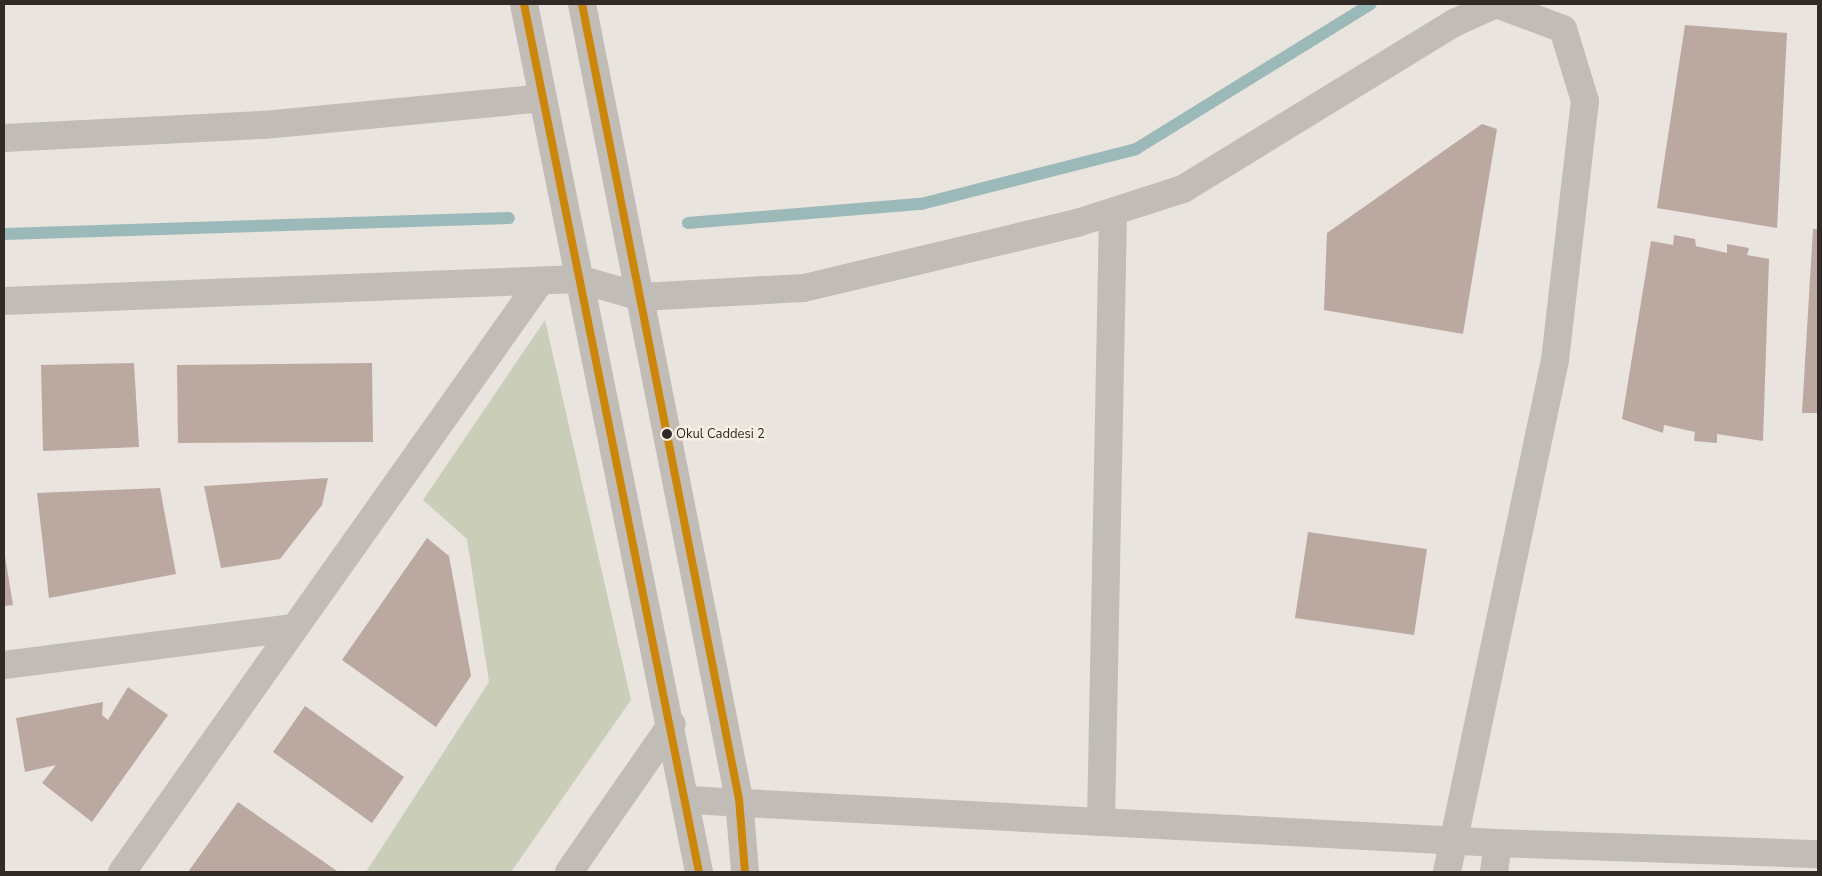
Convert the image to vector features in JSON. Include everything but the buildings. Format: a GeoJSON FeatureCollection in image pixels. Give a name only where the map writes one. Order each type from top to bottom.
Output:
{"type":"FeatureCollection","features":[{"type":"Feature","properties":{"kind":"street"},"geometry":{"type":"LineString","coordinates":[[524,4],[579,279],[688,800],[699,872]]}},
{"type":"Feature","properties":{"kind":"street"},"geometry":{"type":"LineString","coordinates":[[582,4],[738,799],[745,872]]}},
{"type":"Feature","properties":{"kind":"street"},"geometry":{"type":"LineString","coordinates":[[4,301],[538,283],[579,279],[641,297],[804,288],[1113,212],[1183,188],[1454,24],[1496,4],[1562,30],[1585,101],[1555,360],[1452,838],[1447,872]]}},
{"type":"Feature","properties":{"kind":"street"},"geometry":{"type":"LineString","coordinates":[[4,138],[264,125],[543,98]]}},
{"type":"Feature","properties":{"kind":"street"},"geometry":{"type":"LineString","coordinates":[[1102,822],[1113,212]]}},
{"type":"Feature","properties":{"kind":"street"},"geometry":{"type":"LineString","coordinates":[[122,872],[538,283]]}},
{"type":"Feature","properties":{"kind":"street"},"geometry":{"type":"LineString","coordinates":[[4,665],[294,628]]}},
{"type":"Feature","properties":{"kind":"street"},"geometry":{"type":"LineString","coordinates":[[569,872],[672,724]]}},
{"type":"Feature","properties":{"kind":"street"},"geometry":{"type":"LineString","coordinates":[[688,800],[738,799],[1102,822],[1452,838],[1498,843],[1818,854]]}},
{"type":"Feature","properties":{"kind":"street"},"geometry":{"type":"LineString","coordinates":[[1494,872],[1498,843]]}},
{"type":"Feature","properties":{"kind":"green space"},"geometry":{"type":"Polygon","coordinates":[[[545,320],[631,700],[511,872],[366,872],[489,682],[467,539],[423,500],[545,320]]]}},
{"type":"Feature","properties":{"kind":"waterway"},"geometry":{"type":"LineString","coordinates":[[688,223],[921,204],[1136,149],[1371,4]]}},
{"type":"Feature","properties":{"kind":"waterway"},"geometry":{"type":"LineString","coordinates":[[4,234],[509,218]]}},
{"type":"Feature","properties":{"kind":"transit line"},"geometry":{"type":"LineString","coordinates":[[524,4],[699,872]]}},
{"type":"Feature","properties":{"kind":"transit line"},"geometry":{"type":"LineString","coordinates":[[582,4],[739,799],[745,872]]}},
{"type":"Feature","properties":{"kind":"place","name":"Okul Caddesi 2"},"geometry":{"type":"Point","coordinates":[667,434]}}]}
